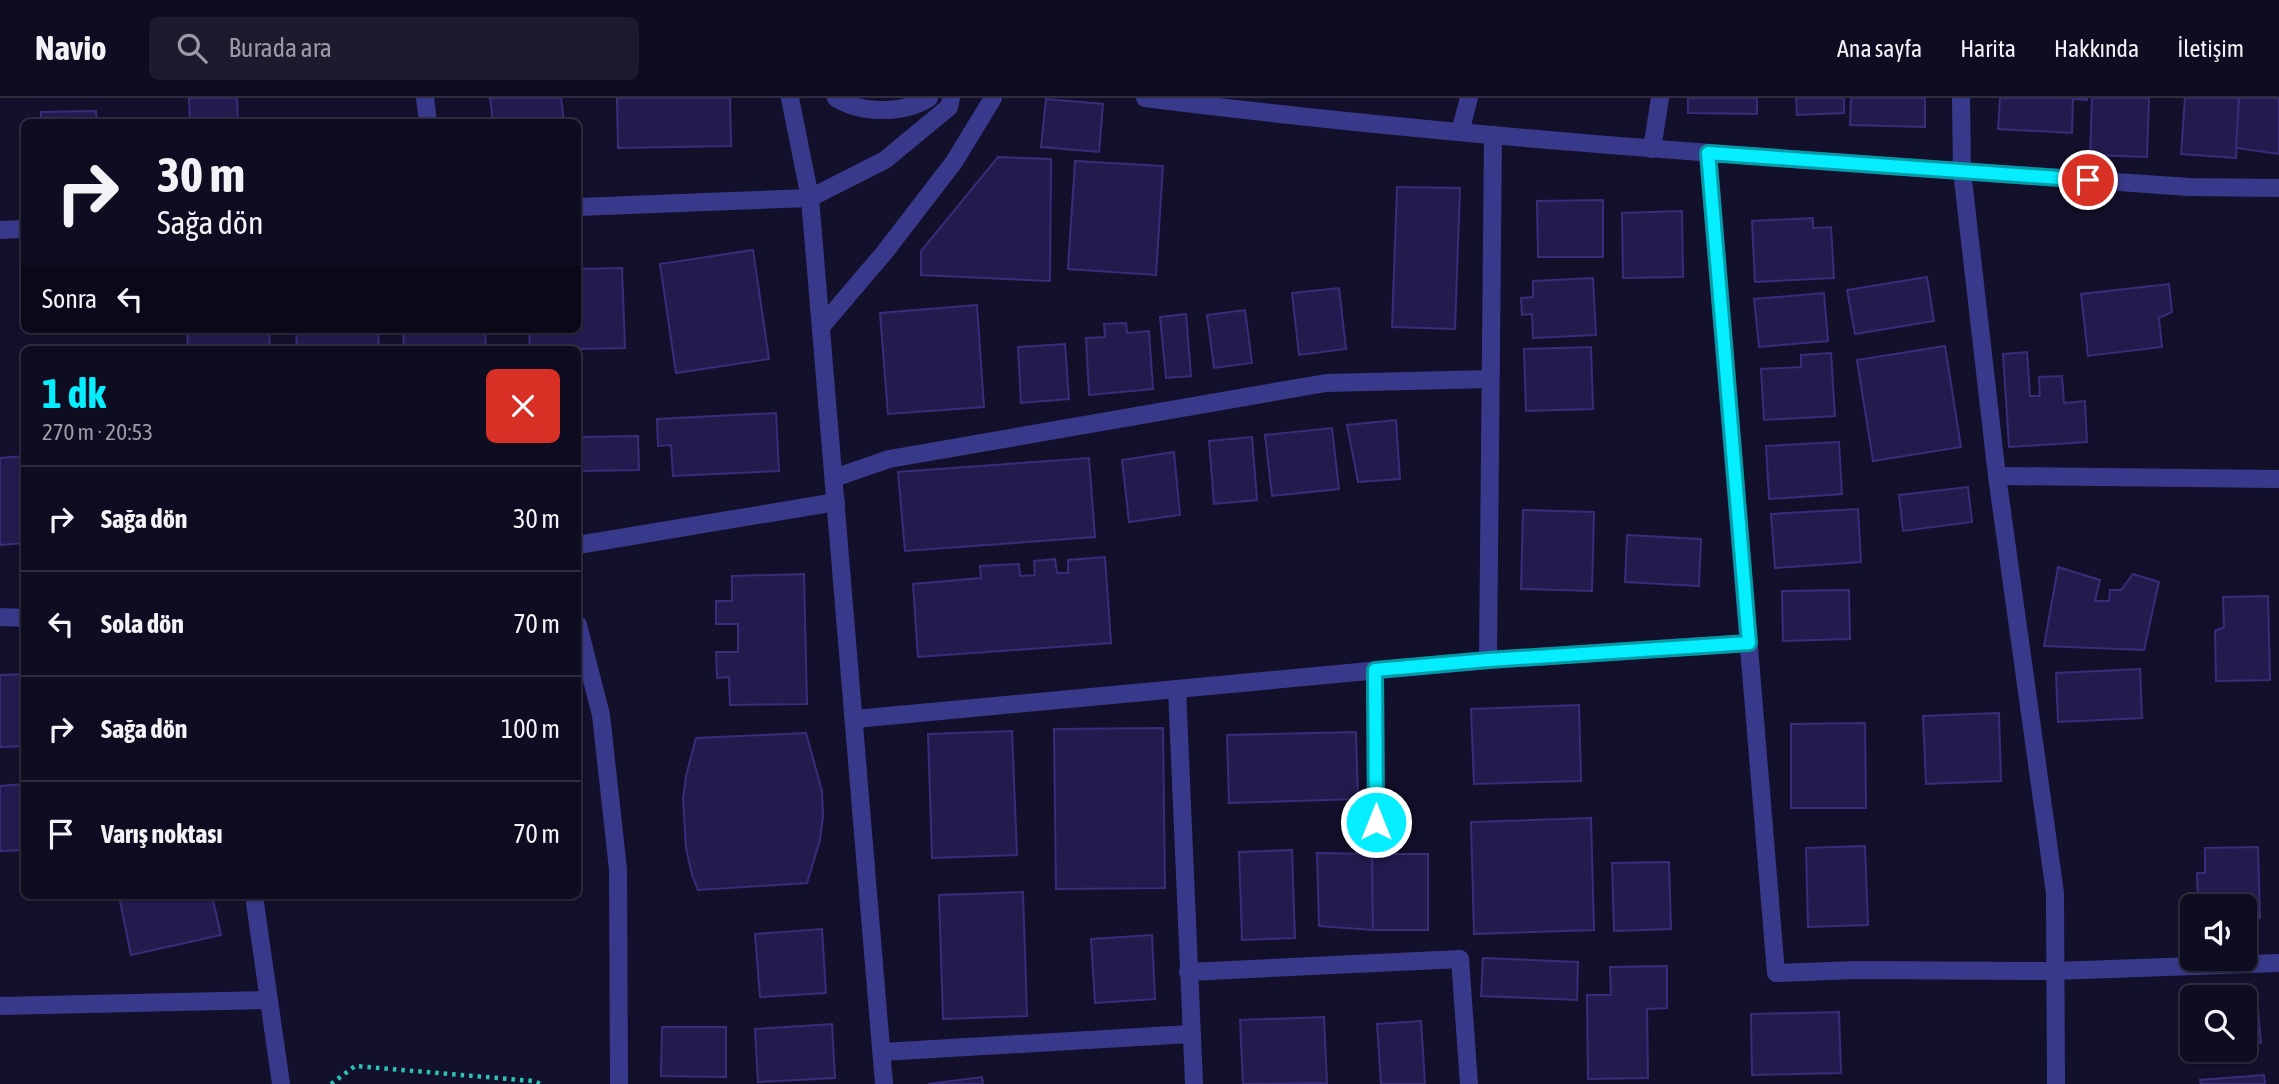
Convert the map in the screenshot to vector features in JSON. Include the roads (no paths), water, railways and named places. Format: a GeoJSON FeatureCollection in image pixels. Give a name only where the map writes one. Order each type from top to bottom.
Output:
{"type":"FeatureCollection","features":[{"type":"Feature","properties":{"kind":"street"},"geometry":{"type":"LineString","coordinates":[[425,98],[428,119]]}},
{"type":"Feature","properties":{"kind":"street"},"geometry":{"type":"LineString","coordinates":[[790,98],[810,198],[884,1084]]}},
{"type":"Feature","properties":{"kind":"street"},"geometry":{"type":"LineString","coordinates":[[835,98],[849,106],[896,110],[929,98]]}},
{"type":"Feature","properties":{"kind":"street"},"geometry":{"type":"LineString","coordinates":[[581,207],[810,198],[885,160],[949,107],[951,98]]}},
{"type":"Feature","properties":{"kind":"street"},"geometry":{"type":"LineString","coordinates":[[821,327],[884,253],[954,162],[993,98]]}},
{"type":"Feature","properties":{"kind":"street"},"geometry":{"type":"LineString","coordinates":[[1145,98],[1249,111],[1652,149],[2190,187],[2279,188]]}},
{"type":"Feature","properties":{"kind":"street"},"geometry":{"type":"LineString","coordinates":[[1460,132],[1469,98]]}},
{"type":"Feature","properties":{"kind":"street"},"geometry":{"type":"LineString","coordinates":[[1652,149],[1660,98]]}},
{"type":"Feature","properties":{"kind":"street"},"geometry":{"type":"LineString","coordinates":[[1961,98],[1962,171],[1997,477],[2055,893],[2056,1084]]}},
{"type":"Feature","properties":{"kind":"street"},"geometry":{"type":"LineString","coordinates":[[1488,660],[1493,135]]}},
{"type":"Feature","properties":{"kind":"street"},"geometry":{"type":"LineString","coordinates":[[1708,153],[1776,973],[1856,970],[2055,971],[2279,963]]}},
{"type":"Feature","properties":{"kind":"street"},"geometry":{"type":"LineString","coordinates":[[0,230],[21,229]]}},
{"type":"Feature","properties":{"kind":"street"},"geometry":{"type":"LineString","coordinates":[[834,478],[888,460],[1326,383],[1490,379]]}},
{"type":"Feature","properties":{"kind":"street"},"geometry":{"type":"LineString","coordinates":[[1997,477],[2279,480]]}},
{"type":"Feature","properties":{"kind":"street"},"geometry":{"type":"LineString","coordinates":[[581,544],[836,502]]}},
{"type":"Feature","properties":{"kind":"street"},"geometry":{"type":"LineString","coordinates":[[0,617],[21,618]]}},
{"type":"Feature","properties":{"kind":"street"},"geometry":{"type":"LineString","coordinates":[[581,637],[601,715],[618,869],[619,1084]]}},
{"type":"Feature","properties":{"kind":"street"},"geometry":{"type":"LineString","coordinates":[[855,719],[1488,660],[1749,643]]}},
{"type":"Feature","properties":{"kind":"street"},"geometry":{"type":"LineString","coordinates":[[1375,670],[1376,822]]}},
{"type":"Feature","properties":{"kind":"street"},"geometry":{"type":"LineString","coordinates":[[1177,688],[1194,1084]]}},
{"type":"Feature","properties":{"kind":"street"},"geometry":{"type":"LineString","coordinates":[[254,899],[281,1084]]}},
{"type":"Feature","properties":{"kind":"street"},"geometry":{"type":"LineString","coordinates":[[1188,972],[1460,959],[1469,1084]]}},
{"type":"Feature","properties":{"kind":"street"},"geometry":{"type":"LineString","coordinates":[[0,1006],[269,1000]]}},
{"type":"Feature","properties":{"kind":"street"},"geometry":{"type":"LineString","coordinates":[[882,1052],[1191,1034]]}}]}
